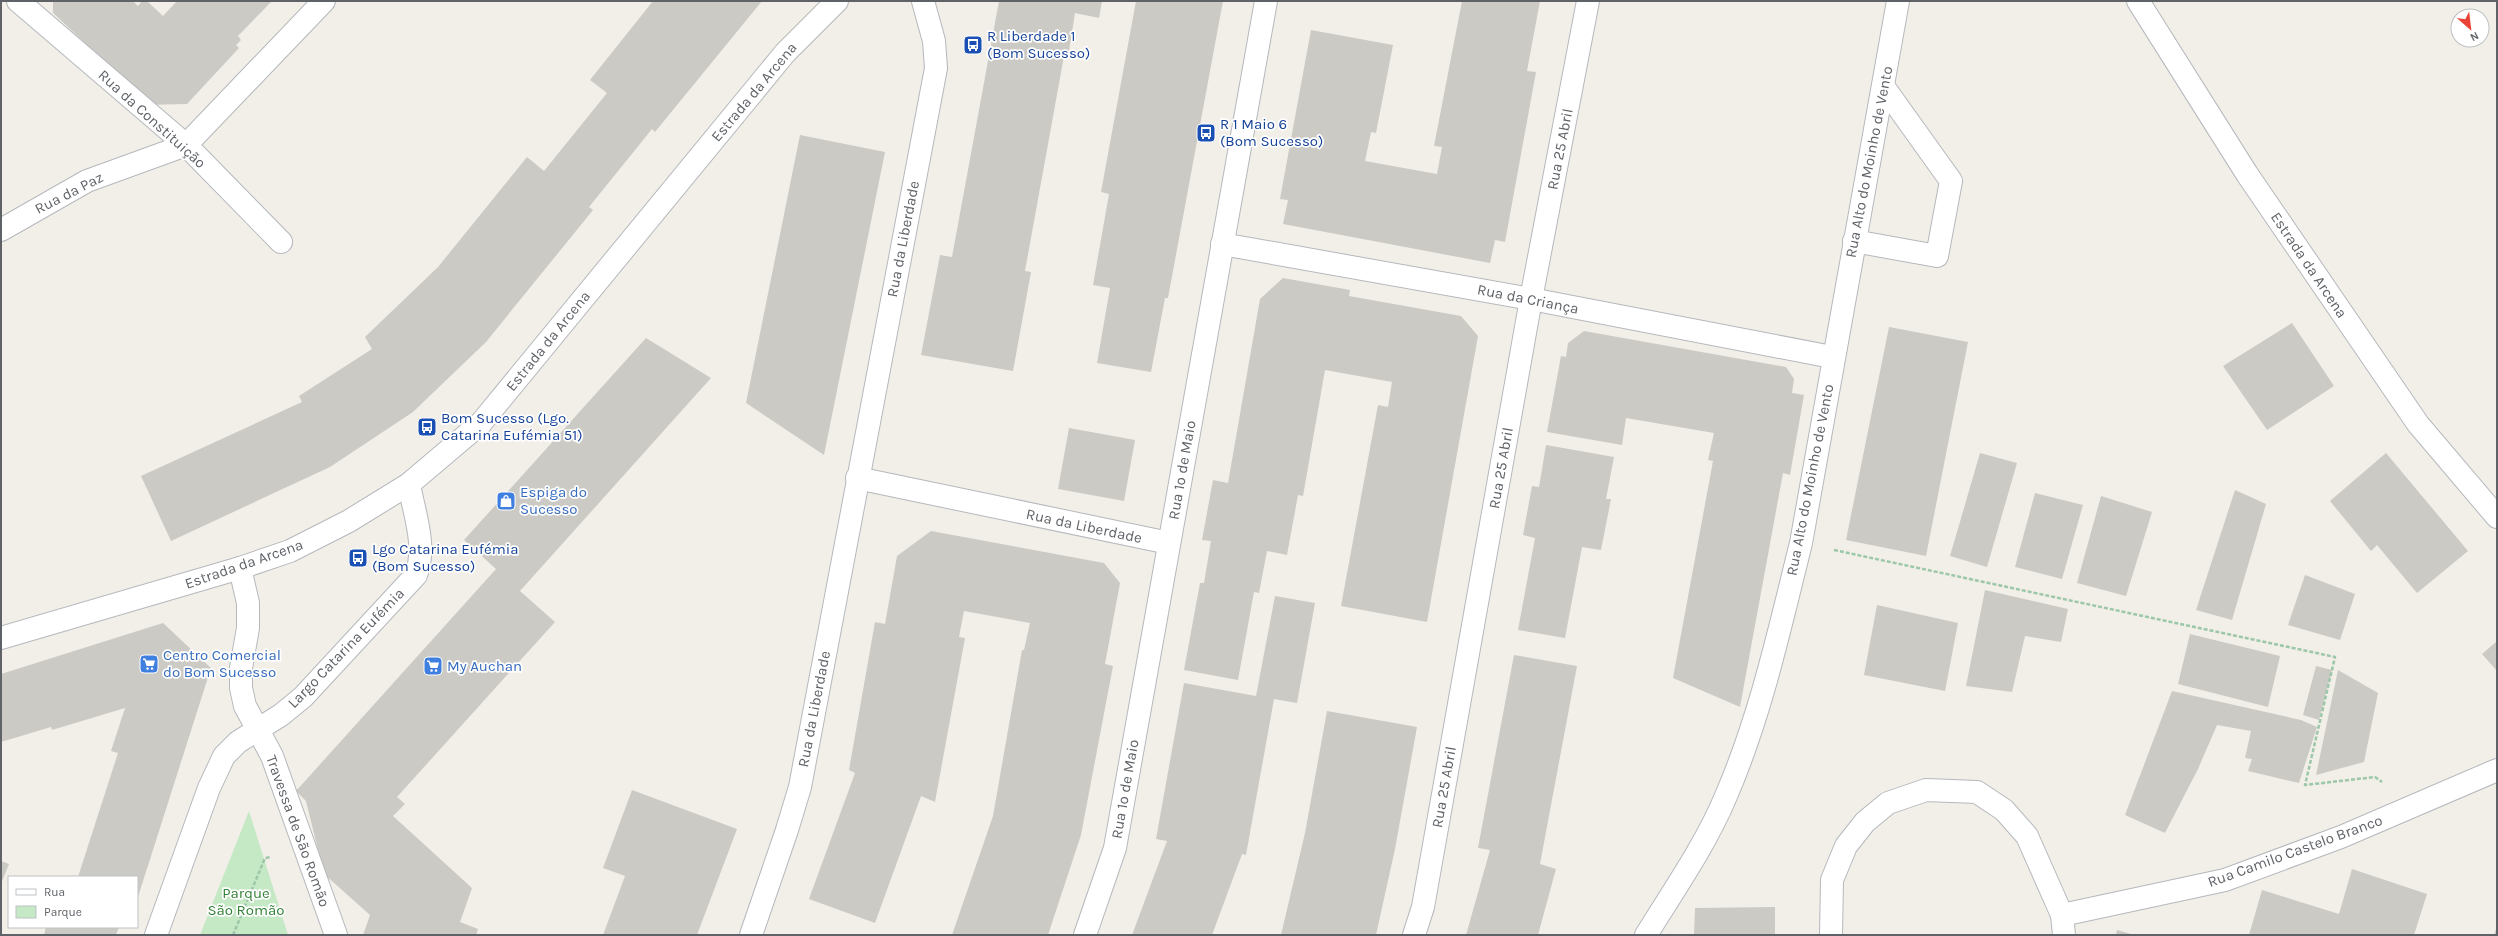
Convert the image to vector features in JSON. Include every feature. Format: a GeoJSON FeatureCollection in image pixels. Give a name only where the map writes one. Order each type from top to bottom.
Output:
{"type":"FeatureCollection","features":[{"type":"Feature","properties":{"kind":"street","name":"Rua da Constituição"},"geometry":{"type":"LineString","coordinates":[[18,1],[186,145],[281,242]]}},
{"type":"Feature","properties":{"kind":"street"},"geometry":{"type":"LineString","coordinates":[[186,145],[324,1]]}},
{"type":"Feature","properties":{"kind":"street","name":"Estrada da Arcena"},"geometry":{"type":"LineString","coordinates":[[1,638],[240,568],[290,551],[349,521],[409,484],[481,423],[785,53],[837,1]]}},
{"type":"Feature","properties":{"kind":"street","name":"Rua da Liberdade"},"geometry":{"type":"LineString","coordinates":[[751,935],[800,787],[857,478],[936,68],[934,41],[923,1]]}},
{"type":"Feature","properties":{"kind":"street","name":"Rua 1º de Maio"},"geometry":{"type":"LineString","coordinates":[[1085,935],[1115,848],[1266,1]]}},
{"type":"Feature","properties":{"kind":"street","name":"Rua 25 Abril"},"geometry":{"type":"LineString","coordinates":[[1414,935],[1423,906],[1532,299],[1588,1]]}},
{"type":"Feature","properties":{"kind":"street","name":"Rua Alto do Moinho de Vento"},"geometry":{"type":"LineString","coordinates":[[1646,935],[1688,867],[1726,796],[1757,709],[1801,543],[1832,357],[1898,1]]}},
{"type":"Feature","properties":{"kind":"street","name":"Estrada da Arcena"},"geometry":{"type":"LineString","coordinates":[[2138,1],[2247,174],[2418,424],[2497,517]]}},
{"type":"Feature","properties":{"kind":"street"},"geometry":{"type":"LineString","coordinates":[[1854,242],[1937,256],[1951,181],[1883,86]]}},
{"type":"Feature","properties":{"kind":"street","name":"Rua da Paz"},"geometry":{"type":"LineString","coordinates":[[1,230],[87,181],[186,145]]}},
{"type":"Feature","properties":{"kind":"street","name":"Rua da Criança"},"geometry":{"type":"LineString","coordinates":[[1222,244],[1532,299],[1832,357]]}},
{"type":"Feature","properties":{"kind":"street","name":"Rua da Liberdade"},"geometry":{"type":"LineString","coordinates":[[857,478],[1170,544]]}},
{"type":"Feature","properties":{"kind":"street","name":"Largo Catarina Eufémia"},"geometry":{"type":"LineString","coordinates":[[156,935],[209,788],[224,756],[238,742],[281,714],[303,697],[416,575],[420,564],[421,546],[409,484]]}},
{"type":"Feature","properties":{"kind":"street","name":"Travessa de São Romão"},"geometry":{"type":"LineString","coordinates":[[240,568],[248,603],[248,628],[241,668],[241,688],[245,706],[272,756],[336,935]]}},
{"type":"Feature","properties":{"kind":"street","name":"Rua Camilo Castelo Branco"},"geometry":{"type":"LineString","coordinates":[[2063,925],[2225,880],[2341,837],[2497,770]]}},
{"type":"Feature","properties":{"kind":"street"},"geometry":{"type":"LineString","coordinates":[[1831,935],[1832,880],[1846,846],[1865,822],[1888,803],[1926,790],[1977,792],[2004,810],[2027,836],[2063,925]]}},
{"type":"Feature","properties":{"kind":"path"},"geometry":{"type":"LineString","coordinates":[[1801,543],[2335,657],[2305,785],[2375,777],[2420,804]]}},
{"type":"Feature","properties":{"kind":"path"},"geometry":{"type":"LineString","coordinates":[[233,935],[265,858],[306,849]]}},
{"type":"Feature","properties":{"kind":"green space","name":"Parque São Romão"},"geometry":{"type":"Polygon","coordinates":[[[249,811],[288,935],[200,935],[249,811]]]}},
{"type":"Feature","properties":{"kind":"building"},"geometry":{"type":"Polygon","coordinates":[[[53,1],[133,1],[138,6],[142,1],[147,1],[163,16],[177,1],[272,1],[238,36],[241,40],[236,45],[239,48],[187,104],[143,105],[100,57],[53,13],[53,1]]]}},
{"type":"Feature","properties":{"kind":"building"},"geometry":{"type":"Polygon","coordinates":[[[653,1],[762,1],[655,132],[652,129],[589,207],[593,210],[486,342],[413,412],[330,467],[171,541],[141,476],[302,402],[299,396],[372,349],[365,337],[438,267],[527,157],[544,171],[607,93],[590,80],[653,1]]]}},
{"type":"Feature","properties":{"kind":"building"},"geometry":{"type":"Polygon","coordinates":[[[999,1],[1102,1],[1099,18],[1075,13],[1068,57],[1064,56],[1025,271],[1031,272],[1013,371],[921,355],[940,255],[952,257],[999,1]]]}},
{"type":"Feature","properties":{"kind":"building"},"geometry":{"type":"Polygon","coordinates":[[[1136,1],[1223,1],[1168,298],[1165,298],[1151,372],[1097,363],[1110,288],[1093,285],[1109,194],[1101,192],[1136,1]]]}},
{"type":"Feature","properties":{"kind":"building"},"geometry":{"type":"Polygon","coordinates":[[[1462,1],[1540,1],[1527,71],[1536,72],[1505,242],[1495,240],[1490,263],[1283,224],[1288,200],[1280,199],[1311,30],[1393,45],[1376,133],[1371,132],[1365,161],[1437,174],[1442,147],[1434,146],[1462,1]]]}},
{"type":"Feature","properties":{"kind":"building"},"geometry":{"type":"Polygon","coordinates":[[[800,135],[885,152],[824,455],[746,403],[800,135]]]}},
{"type":"Feature","properties":{"kind":"building"},"geometry":{"type":"Polygon","coordinates":[[[1283,278],[1350,290],[1349,296],[1461,316],[1478,336],[1427,622],[1341,606],[1378,405],[1388,407],[1392,382],[1325,370],[1303,496],[1298,495],[1287,555],[1267,551],[1259,593],[1254,592],[1238,680],[1184,670],[1200,583],[1204,583],[1211,541],[1202,540],[1213,480],[1228,483],[1260,299],[1283,278]]]}},
{"type":"Feature","properties":{"kind":"building"},"geometry":{"type":"Polygon","coordinates":[[[2292,323],[2334,386],[2267,430],[2223,366],[2292,323]]]}},
{"type":"Feature","properties":{"kind":"building"},"geometry":{"type":"Polygon","coordinates":[[[1889,327],[1968,342],[1926,556],[1846,540],[1889,327]]]}},
{"type":"Feature","properties":{"kind":"building"},"geometry":{"type":"Polygon","coordinates":[[[1584,331],[1786,367],[1794,379],[1792,393],[1804,395],[1790,475],[1783,473],[1740,707],[1673,678],[1713,461],[1708,460],[1714,433],[1626,418],[1622,445],[1547,432],[1561,356],[1566,357],[1568,343],[1584,331]]]}},
{"type":"Feature","properties":{"kind":"building"},"geometry":{"type":"Polygon","coordinates":[[[646,338],[711,378],[520,591],[555,622],[397,797],[405,804],[393,816],[472,888],[460,922],[478,929],[476,935],[363,935],[370,915],[324,874],[306,801],[296,791],[496,569],[464,540],[646,338]]]}},
{"type":"Feature","properties":{"kind":"building"},"geometry":{"type":"Polygon","coordinates":[[[1069,428],[1135,440],[1124,501],[1058,489],[1069,428]]]}},
{"type":"Feature","properties":{"kind":"building"},"geometry":{"type":"Polygon","coordinates":[[[1546,445],[1614,457],[1606,499],[1611,499],[1601,550],[1582,547],[1565,638],[1518,630],[1535,538],[1523,535],[1532,486],[1539,487],[1546,445]]]}},
{"type":"Feature","properties":{"kind":"building"},"geometry":{"type":"Polygon","coordinates":[[[1980,453],[2017,463],[1987,567],[1950,556],[1980,453]]]}},
{"type":"Feature","properties":{"kind":"building"},"geometry":{"type":"Polygon","coordinates":[[[2386,453],[2468,551],[2417,593],[2377,545],[2371,551],[2330,501],[2386,453]]]}},
{"type":"Feature","properties":{"kind":"building"},"geometry":{"type":"Polygon","coordinates":[[[2235,490],[2266,504],[2232,620],[2196,610],[2235,490]]]}},
{"type":"Feature","properties":{"kind":"building"},"geometry":{"type":"Polygon","coordinates":[[[2035,493],[2083,505],[2062,579],[2015,567],[2035,493]]]}},
{"type":"Feature","properties":{"kind":"building"},"geometry":{"type":"Polygon","coordinates":[[[2101,496],[2152,512],[2126,596],[2077,583],[2101,496]]]}},
{"type":"Feature","properties":{"kind":"building"},"geometry":{"type":"Polygon","coordinates":[[[931,531],[1104,563],[1120,583],[1105,664],[1113,666],[1081,835],[1048,935],[952,935],[993,816],[1022,650],[1024,650],[1030,623],[964,611],[959,637],[965,638],[935,802],[921,796],[875,923],[809,899],[855,773],[849,770],[875,622],[885,624],[897,556],[931,531]]]}},
{"type":"Feature","properties":{"kind":"building"},"geometry":{"type":"Polygon","coordinates":[[[2305,575],[2355,594],[2340,640],[2288,625],[2305,575]]]}},
{"type":"Feature","properties":{"kind":"building"},"geometry":{"type":"Polygon","coordinates":[[[1985,590],[2068,609],[2061,642],[2025,636],[2012,692],[1966,686],[1985,590]]]}},
{"type":"Feature","properties":{"kind":"building"},"geometry":{"type":"Polygon","coordinates":[[[1275,596],[1315,603],[1297,703],[1274,699],[1246,855],[1242,854],[1212,935],[1132,935],[1167,841],[1156,839],[1184,683],[1256,696],[1275,596]]]}},
{"type":"Feature","properties":{"kind":"building"},"geometry":{"type":"Polygon","coordinates":[[[1877,605],[1958,623],[1945,691],[1864,675],[1877,605]]]}},
{"type":"Feature","properties":{"kind":"building"},"geometry":{"type":"Polygon","coordinates":[[[163,623],[211,668],[138,897],[138,876],[78,876],[118,753],[111,751],[125,708],[52,730],[51,727],[1,742],[1,674],[163,623]]]}},
{"type":"Feature","properties":{"kind":"building"},"geometry":{"type":"Polygon","coordinates":[[[2190,634],[2280,656],[2268,707],[2178,684],[2190,634]]]}},
{"type":"Feature","properties":{"kind":"building"},"geometry":{"type":"Polygon","coordinates":[[[2497,641],[2497,671],[2482,654],[2497,641]]]}},
{"type":"Feature","properties":{"kind":"building"},"geometry":{"type":"Polygon","coordinates":[[[1514,655],[1577,666],[1540,864],[1556,869],[1538,935],[1466,935],[1490,850],[1478,848],[1514,655]]]}},
{"type":"Feature","properties":{"kind":"building"},"geometry":{"type":"Polygon","coordinates":[[[2316,666],[2332,670],[2319,720],[2303,715],[2316,666]]]}},
{"type":"Feature","properties":{"kind":"building"},"geometry":{"type":"Polygon","coordinates":[[[2338,670],[2378,693],[2364,762],[2316,775],[2338,670]]]}},
{"type":"Feature","properties":{"kind":"building"},"geometry":{"type":"Polygon","coordinates":[[[2172,691],[2301,720],[2317,727],[2299,783],[2248,771],[2252,759],[2245,758],[2251,731],[2217,725],[2198,769],[2165,833],[2125,815],[2172,691]]]}},
{"type":"Feature","properties":{"kind":"building"},"geometry":{"type":"Polygon","coordinates":[[[1327,711],[1417,727],[1395,849],[1376,935],[1281,935],[1305,833],[1327,711]]]}},
{"type":"Feature","properties":{"kind":"building"},"geometry":{"type":"Polygon","coordinates":[[[632,790],[737,829],[697,935],[603,935],[625,876],[603,868],[632,790]]]}},
{"type":"Feature","properties":{"kind":"building"},"geometry":{"type":"Polygon","coordinates":[[[1,861],[9,864],[1,884],[1,861]]]}},
{"type":"Feature","properties":{"kind":"building"},"geometry":{"type":"Polygon","coordinates":[[[2352,869],[2427,894],[2414,935],[2249,935],[2262,890],[2339,914],[2352,869]]]}},
{"type":"Feature","properties":{"kind":"building"},"geometry":{"type":"Polygon","coordinates":[[[1775,907],[1775,935],[1694,935],[1695,908],[1775,907]]]}},
{"type":"Feature","properties":{"kind":"building"},"geometry":{"type":"Polygon","coordinates":[[[2497,926],[2497,935],[2494,935],[2497,926]]]}},
{"type":"Feature","properties":{"kind":"building"},"geometry":{"type":"Polygon","coordinates":[[[46,928],[119,928],[116,935],[44,935],[46,928]]]}},
{"type":"Feature","properties":{"kind":"building"},"geometry":{"type":"Polygon","coordinates":[[[2117,930],[2134,935],[2116,935],[2117,930]]]}},
{"type":"Feature","properties":{"kind":"place","name":"R Liberdade 1 (Bom Sucesso)"},"geometry":{"type":"Point","coordinates":[973,45]}},
{"type":"Feature","properties":{"kind":"place","name":"R 1 Maio 6 (Bom Sucesso)"},"geometry":{"type":"Point","coordinates":[1206,133]}},
{"type":"Feature","properties":{"kind":"place","name":"Bom Sucesso (Lgo. Catarina Eufémia 51)"},"geometry":{"type":"Point","coordinates":[427,427]}},
{"type":"Feature","properties":{"kind":"place","name":"Espiga do Sucesso"},"geometry":{"type":"Point","coordinates":[506,501]}},
{"type":"Feature","properties":{"kind":"place","name":"Lgo Catarina Eufémia (Bom Sucesso)"},"geometry":{"type":"Point","coordinates":[358,558]}},
{"type":"Feature","properties":{"kind":"place","name":"Centro Comercial do Bom Sucesso"},"geometry":{"type":"Point","coordinates":[149,664]}},
{"type":"Feature","properties":{"kind":"place","name":"My Auchan"},"geometry":{"type":"Point","coordinates":[433,666]}}]}
